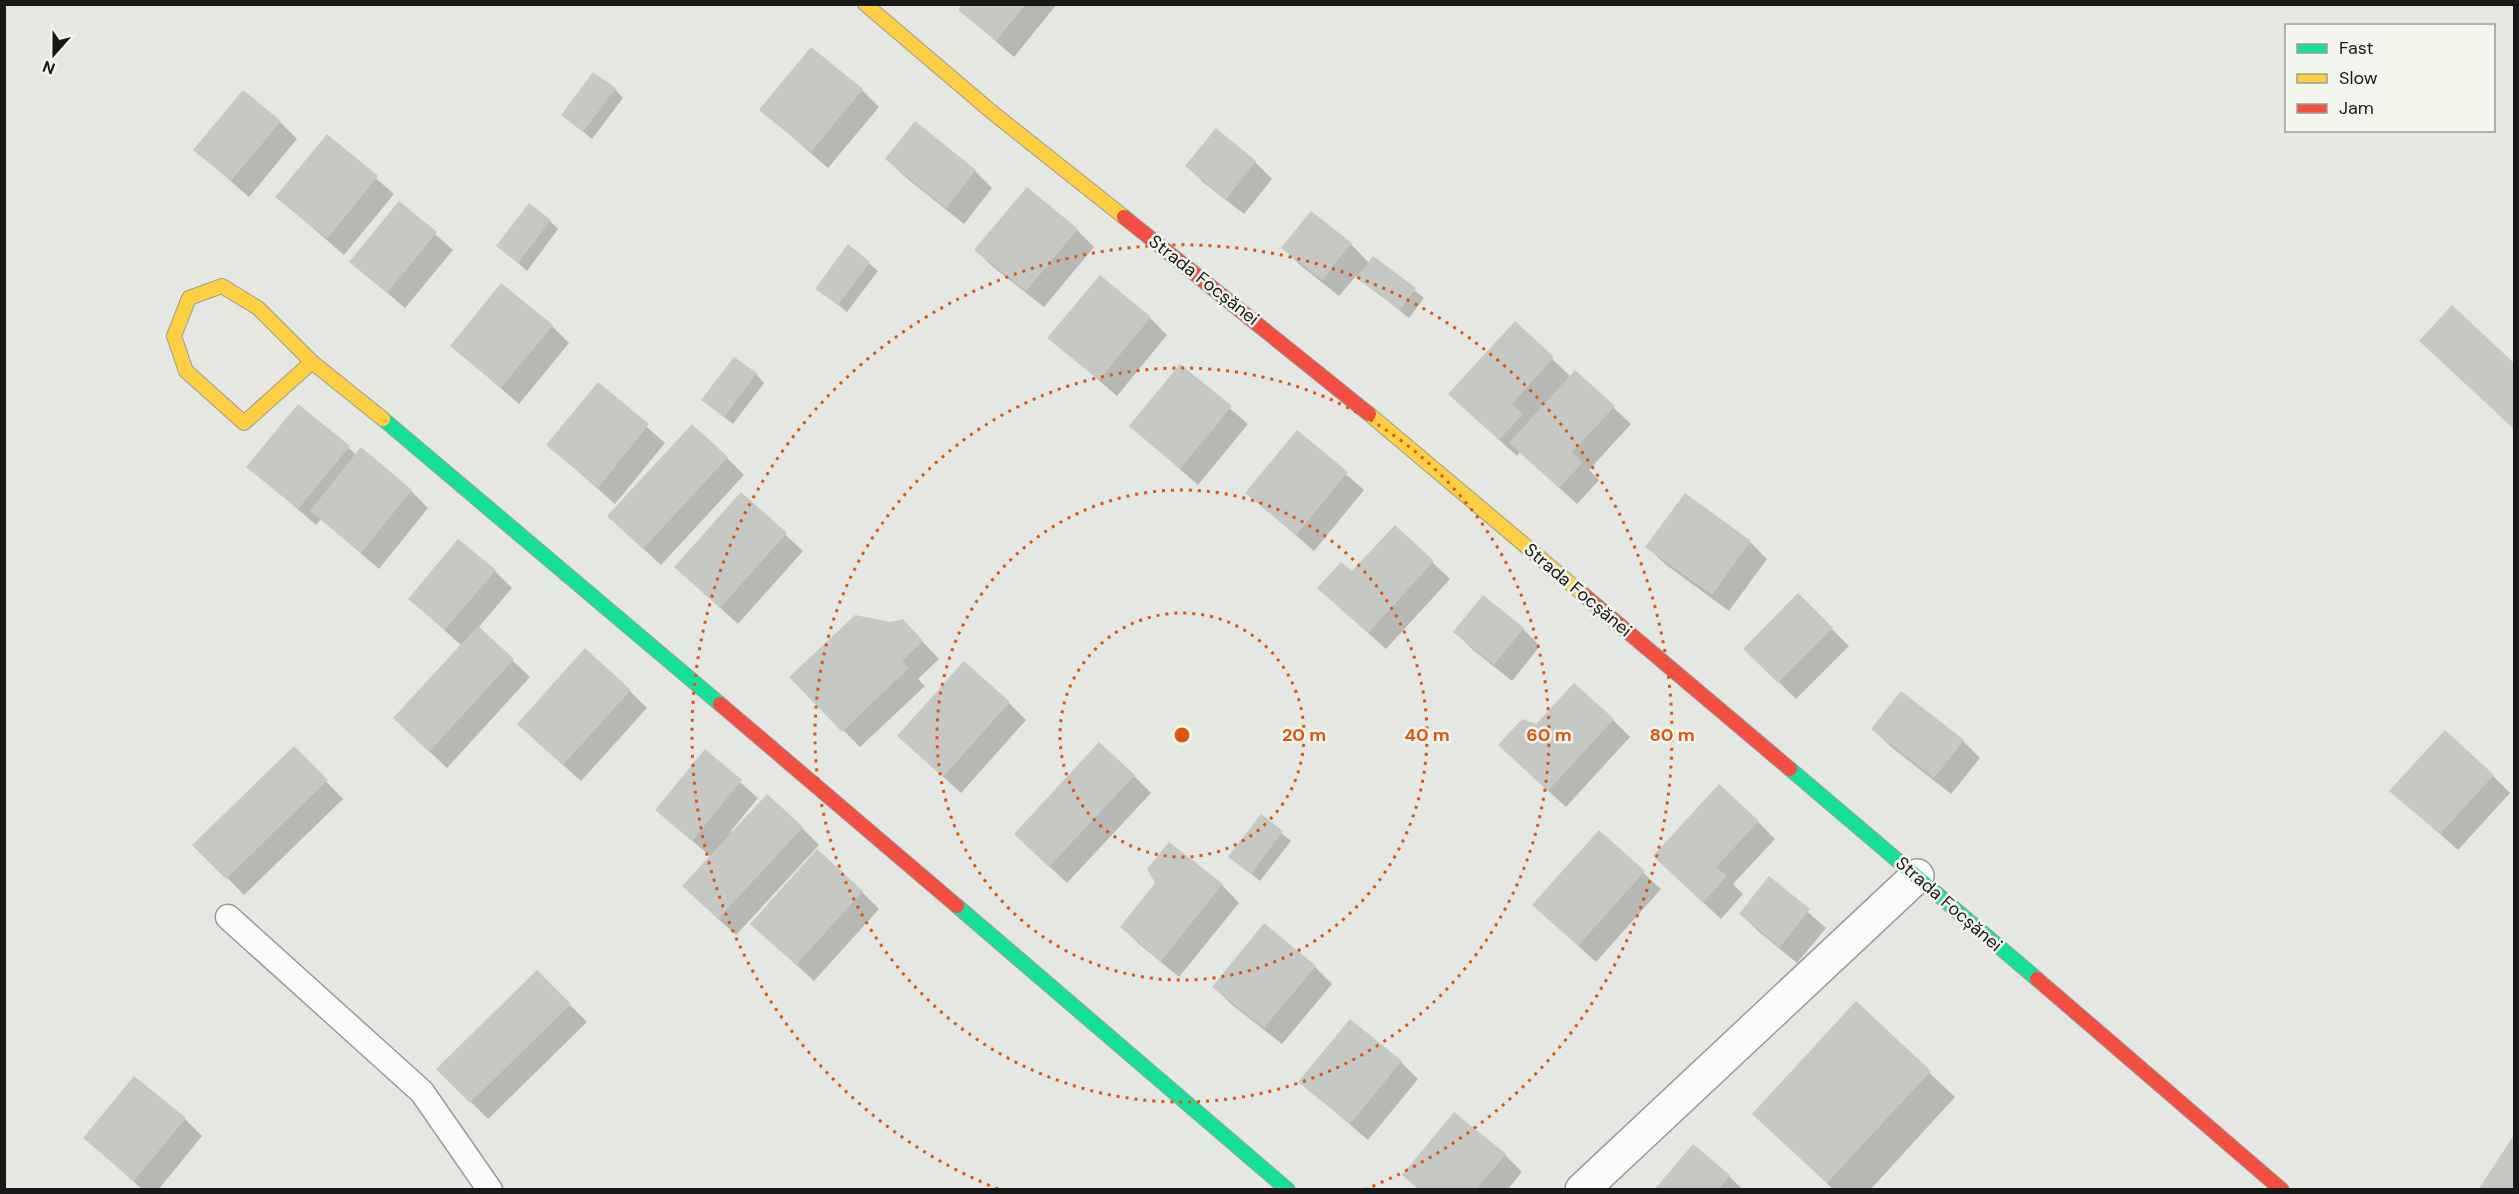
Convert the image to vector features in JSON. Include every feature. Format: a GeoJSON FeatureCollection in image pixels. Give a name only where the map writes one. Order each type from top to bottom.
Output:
{"type":"FeatureCollection","features":[{"type":"Feature","properties":{"kind":"street","name":"Strada Focșănei"},"geometry":{"type":"LineString","coordinates":[[865,4],[993,113],[1317,370],[1917,876],[2282,1190]]}},
{"type":"Feature","properties":{"kind":"street"},"geometry":{"type":"LineString","coordinates":[[312,362],[244,423],[186,371],[174,336],[189,298],[222,286],[258,308],[312,362],[363,402],[863,825],[1288,1190]]}},
{"type":"Feature","properties":{"kind":"street"},"geometry":{"type":"LineString","coordinates":[[1581,1190],[1917,876]]}},
{"type":"Feature","properties":{"kind":"lane"},"geometry":{"type":"LineString","coordinates":[[228,917],[422,1092],[490,1190]]}},
{"type":"Feature","properties":{"kind":"building"},"geometry":{"type":"Polygon","coordinates":[[[963,4],[1026,4],[996,41],[958,10],[963,4]]]}},
{"type":"Feature","properties":{"kind":"building"},"geometry":{"type":"Polygon","coordinates":[[[811,47],[863,89],[811,152],[759,110],[811,47]]]}},
{"type":"Feature","properties":{"kind":"building"},"geometry":{"type":"Polygon","coordinates":[[[593,72],[616,88],[583,132],[561,115],[593,72]]]}},
{"type":"Feature","properties":{"kind":"building"},"geometry":{"type":"Polygon","coordinates":[[[243,90],[281,121],[231,181],[193,150],[243,90]]]}},
{"type":"Feature","properties":{"kind":"building"},"geometry":{"type":"Polygon","coordinates":[[[915,121],[976,170],[946,208],[885,159],[915,121]]]}},
{"type":"Feature","properties":{"kind":"building"},"geometry":{"type":"Polygon","coordinates":[[[1216,128],[1256,161],[1226,199],[1185,166],[1216,128]]]}},
{"type":"Feature","properties":{"kind":"building"},"geometry":{"type":"Polygon","coordinates":[[[327,134],[378,176],[327,239],[275,197],[327,134]]]}},
{"type":"Feature","properties":{"kind":"building"},"geometry":{"type":"Polygon","coordinates":[[[1027,187],[1078,229],[1026,291],[974,250],[1027,187]]]}},
{"type":"Feature","properties":{"kind":"building"},"geometry":{"type":"Polygon","coordinates":[[[399,201],[437,232],[387,293],[349,262],[399,201]]]}},
{"type":"Feature","properties":{"kind":"building"},"geometry":{"type":"Polygon","coordinates":[[[529,203],[551,220],[518,263],[496,246],[529,203]]]}},
{"type":"Feature","properties":{"kind":"building"},"geometry":{"type":"Polygon","coordinates":[[[1311,211],[1352,243],[1322,280],[1281,248],[1311,211]]]}},
{"type":"Feature","properties":{"kind":"building"},"geometry":{"type":"Polygon","coordinates":[[[848,244],[870,262],[838,305],[815,289],[848,244]]]}},
{"type":"Feature","properties":{"kind":"building"},"geometry":{"type":"Polygon","coordinates":[[[1373,256],[1416,288],[1400,310],[1356,278],[1373,256]]]}},
{"type":"Feature","properties":{"kind":"building"},"geometry":{"type":"Polygon","coordinates":[[[1100,275],[1151,317],[1099,380],[1047,338],[1100,275]]]}},
{"type":"Feature","properties":{"kind":"building"},"geometry":{"type":"Polygon","coordinates":[[[501,283],[553,325],[501,388],[450,346],[501,283]]]}},
{"type":"Feature","properties":{"kind":"building"},"geometry":{"type":"Polygon","coordinates":[[[2452,305],[2514,363],[2514,424],[2512,427],[2419,341],[2452,305]]]}},
{"type":"Feature","properties":{"kind":"building"},"geometry":{"type":"Polygon","coordinates":[[[1515,321],[1554,357],[1512,404],[1523,414],[1499,440],[1448,394],[1515,321]]]}},
{"type":"Feature","properties":{"kind":"building"},"geometry":{"type":"Polygon","coordinates":[[[734,357],[757,373],[724,417],[701,400],[734,357]]]}},
{"type":"Feature","properties":{"kind":"building"},"geometry":{"type":"Polygon","coordinates":[[[1180,364],[1232,406],[1180,469],[1129,426],[1180,364]]]}},
{"type":"Feature","properties":{"kind":"building"},"geometry":{"type":"Polygon","coordinates":[[[1575,370],[1615,406],[1572,452],[1583,462],[1559,488],[1509,443],[1575,370]]]}},
{"type":"Feature","properties":{"kind":"building"},"geometry":{"type":"Polygon","coordinates":[[[598,382],[649,424],[598,488],[546,445],[598,382]]]}},
{"type":"Feature","properties":{"kind":"building"},"geometry":{"type":"Polygon","coordinates":[[[298,404],[350,446],[298,509],[246,467],[298,404]]]}},
{"type":"Feature","properties":{"kind":"building"},"geometry":{"type":"Polygon","coordinates":[[[692,424],[728,457],[643,549],[607,516],[692,424]]]}},
{"type":"Feature","properties":{"kind":"building"},"geometry":{"type":"Polygon","coordinates":[[[1297,430],[1348,472],[1296,535],[1245,493],[1297,430]]]}},
{"type":"Feature","properties":{"kind":"building"},"geometry":{"type":"Polygon","coordinates":[[[361,447],[412,490],[361,553],[310,511],[361,447]]]}},
{"type":"Feature","properties":{"kind":"building"},"geometry":{"type":"Polygon","coordinates":[[[741,492],[787,533],[720,608],[674,567],[741,492]]]}},
{"type":"Feature","properties":{"kind":"building"},"geometry":{"type":"Polygon","coordinates":[[[1685,493],[1751,541],[1712,595],[1645,547],[1685,493]]]}},
{"type":"Feature","properties":{"kind":"building"},"geometry":{"type":"Polygon","coordinates":[[[1395,525],[1434,561],[1368,633],[1317,588],[1341,562],[1352,571],[1395,525]]]}},
{"type":"Feature","properties":{"kind":"building"},"geometry":{"type":"Polygon","coordinates":[[[458,539],[496,570],[445,630],[408,599],[458,539]]]}},
{"type":"Feature","properties":{"kind":"building"},"geometry":{"type":"Polygon","coordinates":[[[1798,593],[1833,628],[1778,683],[1743,649],[1798,593]]]}},
{"type":"Feature","properties":{"kind":"building"},"geometry":{"type":"Polygon","coordinates":[[[1483,595],[1524,628],[1494,665],[1453,632],[1483,595]]]}},
{"type":"Feature","properties":{"kind":"building"},"geometry":{"type":"Polygon","coordinates":[[[855,615],[891,622],[903,619],[923,641],[902,661],[909,668],[842,732],[789,677],[855,615]]]}},
{"type":"Feature","properties":{"kind":"building"},"geometry":{"type":"Polygon","coordinates":[[[478,626],[514,659],[429,752],[393,718],[478,626]]]}},
{"type":"Feature","properties":{"kind":"building"},"geometry":{"type":"Polygon","coordinates":[[[585,648],[631,690],[563,765],[517,724],[585,648]]]}},
{"type":"Feature","properties":{"kind":"building"},"geometry":{"type":"Polygon","coordinates":[[[964,661],[1010,702],[943,777],[897,736],[964,661]]]}},
{"type":"Feature","properties":{"kind":"building"},"geometry":{"type":"Polygon","coordinates":[[[1574,683],[1614,719],[1548,791],[1498,745],[1522,719],[1536,724],[1574,683]]]}},
{"type":"Feature","properties":{"kind":"building"},"geometry":{"type":"Polygon","coordinates":[[[1901,691],[1964,740],[1934,778],[1871,729],[1901,691]]]}},
{"type":"Feature","properties":{"kind":"building"},"geometry":{"type":"Polygon","coordinates":[[[2445,730],[2494,775],[2440,834],[2389,791],[2445,730]]]}},
{"type":"Feature","properties":{"kind":"building"},"geometry":{"type":"Polygon","coordinates":[[[1099,742],[1135,775],[1049,867],[1014,834],[1099,742]]]}},
{"type":"Feature","properties":{"kind":"building"},"geometry":{"type":"Polygon","coordinates":[[[294,746],[328,780],[226,879],[192,845],[294,746]]]}},
{"type":"Feature","properties":{"kind":"building"},"geometry":{"type":"Polygon","coordinates":[[[705,749],[742,780],[692,841],[655,810],[705,749]]]}},
{"type":"Feature","properties":{"kind":"building"},"geometry":{"type":"Polygon","coordinates":[[[1719,784],[1759,821],[1716,867],[1727,876],[1703,903],[1653,856],[1719,784]]]}},
{"type":"Feature","properties":{"kind":"building"},"geometry":{"type":"Polygon","coordinates":[[[767,794],[803,827],[718,919],[682,886],[767,794]]]}},
{"type":"Feature","properties":{"kind":"building"},"geometry":{"type":"Polygon","coordinates":[[[1261,814],[1283,831],[1251,874],[1228,857],[1261,814]]]}},
{"type":"Feature","properties":{"kind":"building"},"geometry":{"type":"Polygon","coordinates":[[[1599,830],[1645,871],[1578,946],[1532,905],[1599,830]]]}},
{"type":"Feature","properties":{"kind":"building"},"geometry":{"type":"Polygon","coordinates":[[[1169,842],[1223,884],[1161,961],[1120,927],[1155,883],[1147,869],[1169,842]]]}},
{"type":"Feature","properties":{"kind":"building"},"geometry":{"type":"Polygon","coordinates":[[[817,849],[863,891],[796,965],[750,924],[817,849]]]}},
{"type":"Feature","properties":{"kind":"building"},"geometry":{"type":"Polygon","coordinates":[[[1769,876],[1810,909],[1780,947],[1739,914],[1769,876]]]}},
{"type":"Feature","properties":{"kind":"building"},"geometry":{"type":"Polygon","coordinates":[[[1264,923],[1316,966],[1264,1028],[1212,987],[1264,923]]]}},
{"type":"Feature","properties":{"kind":"building"},"geometry":{"type":"Polygon","coordinates":[[[537,970],[571,1004],[470,1103],[436,1069],[537,970]]]}},
{"type":"Feature","properties":{"kind":"building"},"geometry":{"type":"Polygon","coordinates":[[[1856,1001],[1931,1071],[1827,1183],[1752,1114],[1856,1001]]]}},
{"type":"Feature","properties":{"kind":"building"},"geometry":{"type":"Polygon","coordinates":[[[1350,1019],[1402,1061],[1350,1124],[1298,1082],[1350,1019]]]}},
{"type":"Feature","properties":{"kind":"building"},"geometry":{"type":"Polygon","coordinates":[[[134,1076],[186,1118],[134,1181],[83,1138],[134,1076]]]}},
{"type":"Feature","properties":{"kind":"building"},"geometry":{"type":"Polygon","coordinates":[[[1454,1112],[1506,1154],[1476,1190],[1420,1190],[1402,1175],[1454,1112]]]}},
{"type":"Feature","properties":{"kind":"building"},"geometry":{"type":"Polygon","coordinates":[[[2514,1135],[2514,1190],[2478,1190],[2514,1135]]]}},
{"type":"Feature","properties":{"kind":"building"},"geometry":{"type":"Polygon","coordinates":[[[1693,1144],[1730,1175],[1718,1190],[1654,1190],[1693,1144]]]}},
{"type":"Feature","properties":{"kind":"traffic: fast"},"geometry":{"type":"LineString","coordinates":[[383,419],[720,704]]}},
{"type":"Feature","properties":{"kind":"traffic: fast"},"geometry":{"type":"LineString","coordinates":[[1790,769],[2037,979]]}},
{"type":"Feature","properties":{"kind":"traffic: fast"},"geometry":{"type":"LineString","coordinates":[[957,906],[1288,1190]]}},
{"type":"Feature","properties":{"kind":"traffic: slow"},"geometry":{"type":"LineString","coordinates":[[865,4],[993,113],[1124,217]]}},
{"type":"Feature","properties":{"kind":"traffic: slow"},"geometry":{"type":"LineString","coordinates":[[312,362],[244,423],[186,371],[174,336],[189,298],[222,286],[258,308],[312,362],[383,419]]}},
{"type":"Feature","properties":{"kind":"traffic: slow"},"geometry":{"type":"LineString","coordinates":[[1369,414],[1584,595]]}},
{"type":"Feature","properties":{"kind":"traffic: jam"},"geometry":{"type":"LineString","coordinates":[[1124,217],[1369,414]]}},
{"type":"Feature","properties":{"kind":"traffic: jam"},"geometry":{"type":"LineString","coordinates":[[1584,595],[1790,769]]}},
{"type":"Feature","properties":{"kind":"traffic: jam"},"geometry":{"type":"LineString","coordinates":[[720,704],[957,906]]}},
{"type":"Feature","properties":{"kind":"traffic: jam"},"geometry":{"type":"LineString","coordinates":[[2037,979],[2282,1190]]}}]}
